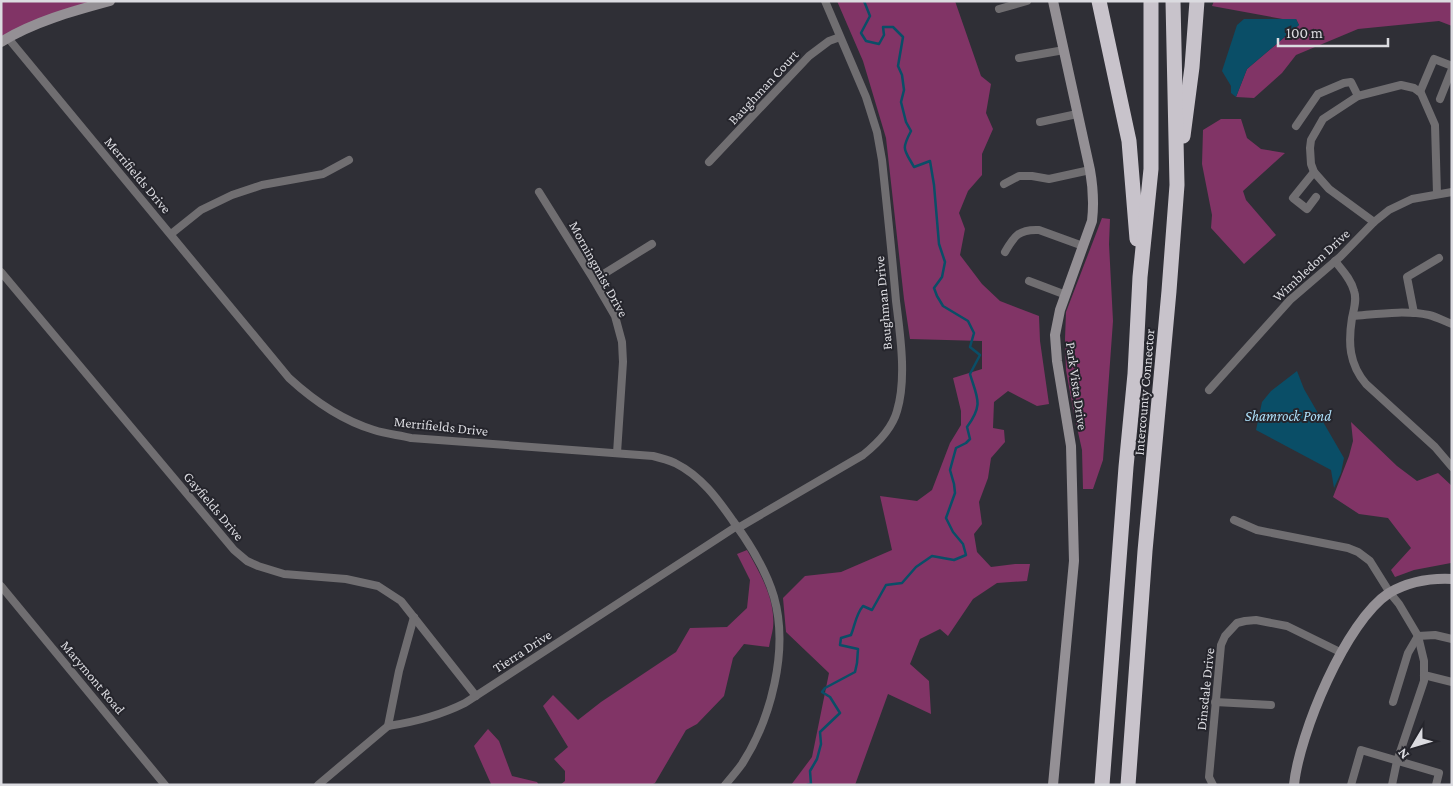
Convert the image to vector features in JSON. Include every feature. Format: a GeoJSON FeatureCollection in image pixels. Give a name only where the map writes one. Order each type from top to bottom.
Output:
{"type":"FeatureCollection","features":[{"type":"Feature","properties":{"kind":"highway"},"geometry":{"type":"LineString","coordinates":[[1099,1],[1129,141],[1140,277]]}},
{"type":"Feature","properties":{"kind":"highway","name":"Intercounty Connector"},"geometry":{"type":"LineString","coordinates":[[1102,785],[1126,467],[1135,374],[1140,277],[1151,169],[1152,1]]}},
{"type":"Feature","properties":{"kind":"highway","name":"Intercounty Connector"},"geometry":{"type":"LineString","coordinates":[[1128,785],[1145,551],[1169,291],[1176,184],[1173,1]]}},
{"type":"Feature","properties":{"kind":"highway"},"geometry":{"type":"LineString","coordinates":[[1176,184],[1192,67],[1197,1]]}},
{"type":"Feature","properties":{"kind":"street"},"geometry":{"type":"LineString","coordinates":[[5,40],[35,25],[110,1]]}},
{"type":"Feature","properties":{"kind":"street","name":"Baughman Drive"},"geometry":{"type":"LineString","coordinates":[[738,527],[873,448],[894,421],[901,396],[900,338],[882,160],[877,132],[866,97],[825,1]]}},
{"type":"Feature","properties":{"kind":"street"},"geometry":{"type":"LineString","coordinates":[[998,9],[1027,1]]}},
{"type":"Feature","properties":{"kind":"street","name":"Park Vista Drive"},"geometry":{"type":"LineString","coordinates":[[1053,1],[1090,170],[1094,209],[1092,221],[1060,310],[1055,335],[1057,361],[1071,446],[1074,561],[1053,785]]}},
{"type":"Feature","properties":{"kind":"street","name":"Baughman Court"},"geometry":{"type":"LineString","coordinates":[[709,162],[809,56],[829,41],[840,37]]}},
{"type":"Feature","properties":{"kind":"street","name":"Merrifields Drive"},"geometry":{"type":"LineString","coordinates":[[5,40],[171,234],[266,352],[308,396],[338,415],[373,430],[411,438],[653,456],[673,462],[690,471],[712,491],[738,527],[761,565],[774,598],[779,626],[777,670],[769,704],[759,732],[742,764],[725,785]]}},
{"type":"Feature","properties":{"kind":"street"},"geometry":{"type":"LineString","coordinates":[[1019,58],[1064,50]]}},
{"type":"Feature","properties":{"kind":"street"},"geometry":{"type":"LineString","coordinates":[[1420,92],[1434,59],[1452,67],[1440,99]]}},
{"type":"Feature","properties":{"kind":"street"},"geometry":{"type":"LineString","coordinates":[[1296,126],[1318,94],[1344,83],[1352,82],[1358,96]]}},
{"type":"Feature","properties":{"kind":"street"},"geometry":{"type":"LineString","coordinates":[[1374,222],[1329,189],[1314,172],[1311,164],[1311,140],[1323,119],[1358,96],[1401,85],[1414,88],[1420,92],[1435,125],[1437,194]]}},
{"type":"Feature","properties":{"kind":"street"},"geometry":{"type":"LineString","coordinates":[[1040,122],[1077,114]]}},
{"type":"Feature","properties":{"kind":"street"},"geometry":{"type":"LineString","coordinates":[[171,234],[201,210],[232,195],[262,185],[323,174],[349,160]]}},
{"type":"Feature","properties":{"kind":"street"},"geometry":{"type":"LineString","coordinates":[[1004,184],[1019,176],[1049,179],[1090,170]]}},
{"type":"Feature","properties":{"kind":"street"},"geometry":{"type":"LineString","coordinates":[[1314,172],[1294,198],[1307,208],[1316,197]]}},
{"type":"Feature","properties":{"kind":"street","name":"Morningmist Drive"},"geometry":{"type":"LineString","coordinates":[[539,192],[615,316],[622,342],[623,362],[617,453]]}},
{"type":"Feature","properties":{"kind":"street","name":"Wimbledon Drive"},"geometry":{"type":"LineString","coordinates":[[1209,390],[1290,300],[1335,262],[1374,222],[1389,210],[1404,202],[1452,192]]}},
{"type":"Feature","properties":{"kind":"street"},"geometry":{"type":"LineString","coordinates":[[1005,252],[1012,239],[1019,233],[1032,230],[1039,230],[1083,246]]}},
{"type":"Feature","properties":{"kind":"street"},"geometry":{"type":"LineString","coordinates":[[594,280],[652,244]]}},
{"type":"Feature","properties":{"kind":"street"},"geometry":{"type":"LineString","coordinates":[[1414,313],[1407,277],[1439,258]]}},
{"type":"Feature","properties":{"kind":"street"},"geometry":{"type":"LineString","coordinates":[[1335,262],[1350,281],[1355,292],[1349,340],[1352,359],[1358,376],[1435,447],[1452,467]]}},
{"type":"Feature","properties":{"kind":"street","name":"Gayfields Drive"},"geometry":{"type":"LineString","coordinates":[[1,272],[234,550],[247,561],[284,574],[346,579],[378,586],[401,601],[476,696]]}},
{"type":"Feature","properties":{"kind":"street"},"geometry":{"type":"LineString","coordinates":[[1029,280],[1066,296]]}},
{"type":"Feature","properties":{"kind":"street"},"geometry":{"type":"LineString","coordinates":[[1353,316],[1400,312],[1414,313],[1431,316],[1452,324]]}},
{"type":"Feature","properties":{"kind":"street"},"geometry":{"type":"LineString","coordinates":[[1446,459],[1452,453]]}},
{"type":"Feature","properties":{"kind":"street"},"geometry":{"type":"LineString","coordinates":[[1234,520],[1257,530],[1348,548],[1358,552],[1370,561],[1399,604],[1418,636],[1424,661],[1424,681],[1397,761],[1392,785]]}},
{"type":"Feature","properties":{"kind":"street","name":"Tierra Drive"},"geometry":{"type":"LineString","coordinates":[[318,785],[388,726],[402,724],[451,710],[476,696],[738,527]]}},
{"type":"Feature","properties":{"kind":"street"},"geometry":{"type":"LineString","coordinates":[[1294,785],[1307,730],[1320,696],[1354,631],[1370,610],[1390,593],[1404,586],[1427,580],[1452,579]]}},
{"type":"Feature","properties":{"kind":"street","name":"Marymont Road"},"geometry":{"type":"LineString","coordinates":[[1,586],[165,785]]}},
{"type":"Feature","properties":{"kind":"street"},"geometry":{"type":"LineString","coordinates":[[388,726],[399,671],[414,617]]}},
{"type":"Feature","properties":{"kind":"street","name":"Dinsdale Drive"},"geometry":{"type":"LineString","coordinates":[[1213,785],[1209,777],[1221,645],[1225,636],[1237,623],[1245,620],[1256,620],[1287,626],[1342,653]]}},
{"type":"Feature","properties":{"kind":"street"},"geometry":{"type":"LineString","coordinates":[[1418,636],[1435,635],[1452,640]]}},
{"type":"Feature","properties":{"kind":"street"},"geometry":{"type":"LineString","coordinates":[[1393,702],[1408,653],[1418,636]]}},
{"type":"Feature","properties":{"kind":"street"},"geometry":{"type":"LineString","coordinates":[[1424,675],[1452,682]]}},
{"type":"Feature","properties":{"kind":"street"},"geometry":{"type":"LineString","coordinates":[[1215,702],[1271,705]]}},
{"type":"Feature","properties":{"kind":"street"},"geometry":{"type":"LineString","coordinates":[[1351,785],[1361,750],[1439,773],[1436,785]]}},
{"type":"Feature","properties":{"kind":"shaded area"},"geometry":{"type":"Polygon","coordinates":[[[1,1],[101,1],[1,42],[1,1]]]}},
{"type":"Feature","properties":{"kind":"shaded area"},"geometry":{"type":"Polygon","coordinates":[[[837,1],[955,1],[981,76],[991,84],[986,113],[993,129],[982,154],[982,175],[968,191],[959,213],[965,229],[960,255],[982,284],[1000,301],[1039,316],[1040,341],[1049,404],[1037,406],[1008,391],[994,402],[993,428],[1004,430],[1005,442],[991,458],[988,478],[979,502],[982,524],[974,534],[977,552],[991,567],[1030,564],[1027,581],[997,583],[973,599],[948,636],[940,629],[920,639],[910,664],[929,681],[931,714],[888,694],[855,785],[791,785],[812,757],[829,673],[786,632],[783,598],[805,576],[841,572],[892,550],[880,496],[917,501],[932,490],[950,443],[961,425],[961,411],[953,378],[982,369],[982,341],[910,339],[886,138],[863,61],[837,1]]]}},
{"type":"Feature","properties":{"kind":"shaded area"},"geometry":{"type":"Polygon","coordinates":[[[1214,1],[1452,1],[1452,26],[1439,21],[1358,29],[1296,55],[1282,73],[1254,98],[1236,97],[1247,69],[1299,25],[1296,19],[1288,20],[1212,6],[1214,1]]]}},
{"type":"Feature","properties":{"kind":"shaded area"},"geometry":{"type":"Polygon","coordinates":[[[1221,119],[1241,119],[1247,138],[1261,149],[1285,153],[1243,191],[1246,200],[1276,235],[1244,264],[1211,228],[1212,215],[1202,164],[1203,130],[1221,119]]]}},
{"type":"Feature","properties":{"kind":"shaded area"},"geometry":{"type":"Polygon","coordinates":[[[1102,218],[1110,219],[1109,244],[1113,321],[1103,460],[1093,489],[1083,489],[1082,450],[1066,370],[1066,312],[1102,218]]]}},
{"type":"Feature","properties":{"kind":"shaded area"},"geometry":{"type":"Polygon","coordinates":[[[1351,422],[1397,466],[1417,481],[1438,473],[1452,486],[1451,563],[1414,570],[1395,577],[1391,570],[1411,548],[1388,518],[1359,514],[1333,497],[1353,441],[1351,422]]]}},
{"type":"Feature","properties":{"kind":"shaded area"},"geometry":{"type":"Polygon","coordinates":[[[747,550],[770,597],[773,628],[769,647],[744,644],[733,658],[724,696],[697,724],[686,730],[655,783],[651,785],[560,785],[565,781],[565,771],[554,759],[568,747],[543,706],[553,695],[578,720],[601,702],[676,652],[690,628],[727,627],[747,608],[750,580],[737,554],[747,550]]]}},
{"type":"Feature","properties":{"kind":"shaded area"},"geometry":{"type":"Polygon","coordinates":[[[488,729],[499,741],[512,776],[537,782],[539,785],[491,784],[474,746],[488,729]]]}},
{"type":"Feature","properties":{"kind":"water"},"geometry":{"type":"Polygon","coordinates":[[[1244,19],[1296,19],[1299,25],[1247,69],[1236,97],[1231,93],[1231,86],[1222,71],[1237,25],[1244,19]]]}},
{"type":"Feature","properties":{"kind":"water","name":"Shamrock Pond"},"geometry":{"type":"Polygon","coordinates":[[[1297,371],[1304,389],[1344,458],[1341,473],[1334,488],[1331,470],[1256,430],[1262,402],[1271,391],[1297,371]]]}},
{"type":"Feature","properties":{"kind":"waterway"},"geometry":{"type":"LineString","coordinates":[[807,785],[811,784],[810,771],[817,759],[821,744],[820,732],[840,713],[830,697],[822,692],[825,688],[855,672],[858,649],[840,645],[841,638],[851,635],[857,616],[863,606],[872,610],[886,585],[902,583],[916,567],[932,556],[954,560],[966,555],[963,544],[953,532],[946,518],[955,493],[950,470],[956,448],[970,439],[967,427],[976,412],[978,401],[970,374],[980,355],[970,347],[974,333],[968,321],[943,306],[934,288],[942,277],[945,262],[939,244],[930,161],[914,167],[905,149],[911,131],[906,122],[901,102],[904,90],[902,75],[898,66],[903,37],[893,27],[883,27],[884,35],[879,44],[866,41],[861,33],[870,16],[864,1]]}}]}
